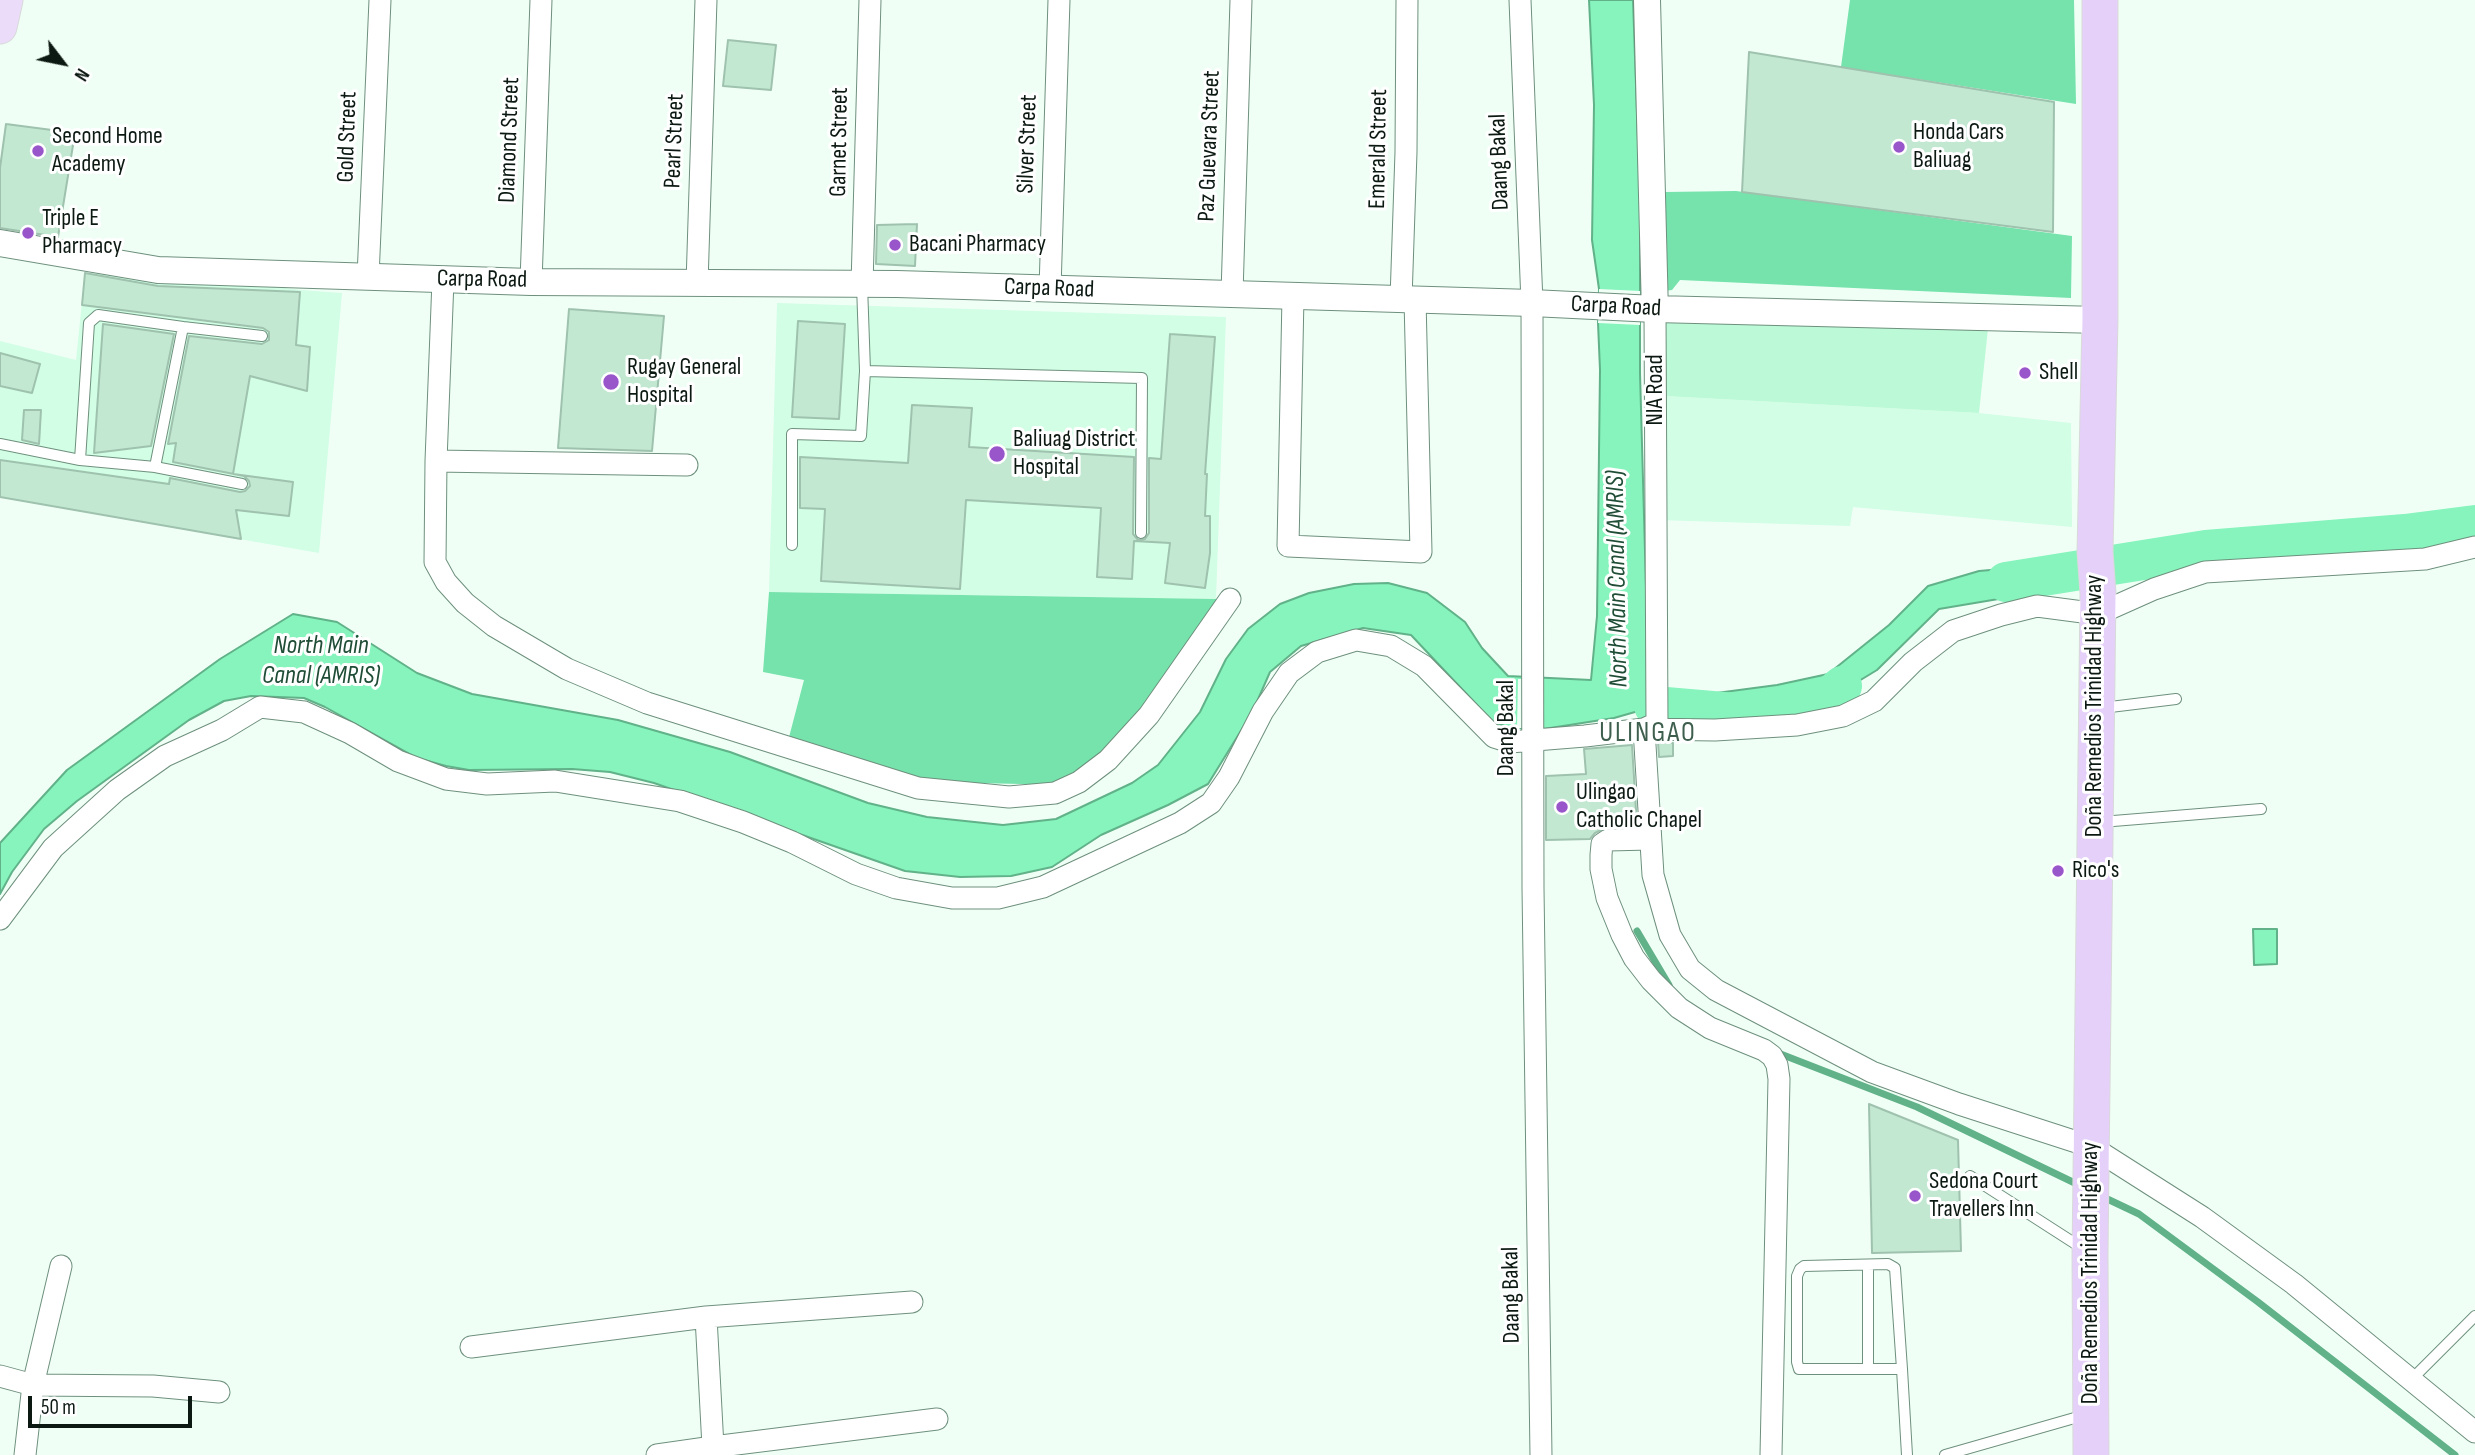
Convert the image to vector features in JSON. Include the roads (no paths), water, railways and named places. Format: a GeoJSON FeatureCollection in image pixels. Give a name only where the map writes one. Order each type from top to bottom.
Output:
{"type":"FeatureCollection","features":[{"type":"Feature","properties":{"kind":"highway","name":"Doña Remedios Trinidad Highway"},"geometry":{"type":"LineString","coordinates":[[2091,1455],[2090,1254],[2098,603],[2095,552],[2100,320],[2100,0]]}},
{"type":"Feature","properties":{"kind":"main road"},"geometry":{"type":"LineString","coordinates":[[0,27],[6,0]]}},
{"type":"Feature","properties":{"kind":"street","name":"Gold Street"},"geometry":{"type":"LineString","coordinates":[[368,277],[380,0]]}},
{"type":"Feature","properties":{"kind":"street","name":"Diamond Street"},"geometry":{"type":"LineString","coordinates":[[531,282],[541,0]]}},
{"type":"Feature","properties":{"kind":"street","name":"Pearl Street"},"geometry":{"type":"LineString","coordinates":[[697,284],[706,0]]}},
{"type":"Feature","properties":{"kind":"street","name":"Garnet Street"},"geometry":{"type":"LineString","coordinates":[[862,285],[870,0]]}},
{"type":"Feature","properties":{"kind":"street","name":"Silver Street"},"geometry":{"type":"LineString","coordinates":[[1050,289],[1059,0]]}},
{"type":"Feature","properties":{"kind":"street","name":"Paz Guevara Street"},"geometry":{"type":"LineString","coordinates":[[1232,294],[1241,0]]}},
{"type":"Feature","properties":{"kind":"street","name":"Emerald Street"},"geometry":{"type":"LineString","coordinates":[[1293,296],[1288,546],[1421,552],[1408,299],[1407,0]]}},
{"type":"Feature","properties":{"kind":"street","name":"Daang Bakal"},"geometry":{"type":"LineString","coordinates":[[1520,0],[1532,303],[1533,888],[1541,1455]]}},
{"type":"Feature","properties":{"kind":"street","name":"NIA Road"},"geometry":{"type":"LineString","coordinates":[[1647,0],[1657,701],[1650,726],[1650,839],[1653,875],[1670,935],[1690,969],[1716,990],[1872,1072],[2092,1154],[2202,1217],[2294,1283],[2475,1432]]}},
{"type":"Feature","properties":{"kind":"street","name":"Carpa Road"},"geometry":{"type":"LineString","coordinates":[[0,243],[158,270],[531,282],[745,282],[1050,289],[1532,303],[1650,310],[2100,320]]}},
{"type":"Feature","properties":{"kind":"street"},"geometry":{"type":"LineString","coordinates":[[443,280],[435,562],[446,582],[465,603],[494,626],[567,669],[647,703],[918,788],[1009,797],[1055,793],[1079,782],[1108,760],[1149,715],[1230,599]]}},
{"type":"Feature","properties":{"kind":"street"},"geometry":{"type":"LineString","coordinates":[[436,461],[687,466]]}},
{"type":"Feature","properties":{"kind":"street"},"geometry":{"type":"LineString","coordinates":[[0,919],[53,848],[117,790],[165,757],[222,730],[260,707],[304,712],[350,733],[398,761],[446,779],[486,785],[555,781],[680,801],[743,822],[792,842],[856,874],[896,888],[952,898],[998,898],[1044,887],[1180,822],[1211,803],[1229,777],[1263,712],[1289,673],[1317,652],[1356,640],[1391,646],[1424,666],[1494,737],[1510,742],[1534,733],[1650,726],[1715,730],[1797,725],[1843,716],[1874,701],[1913,662],[1953,631],[2001,615],[2037,606],[2098,603],[2154,589],[2205,572],[2425,559],[2475,547]]}},
{"type":"Feature","properties":{"kind":"street"},"geometry":{"type":"LineString","coordinates":[[1650,839],[1608,840],[1602,844],[1601,869],[1607,898],[1634,958],[1679,1008],[1710,1028],[1764,1050],[1772,1056],[1777,1065],[1779,1079],[1771,1455]]}},
{"type":"Feature","properties":{"kind":"street"},"geometry":{"type":"LineString","coordinates":[[25,1455],[33,1385],[61,1266]]}},
{"type":"Feature","properties":{"kind":"street"},"geometry":{"type":"LineString","coordinates":[[471,1347],[706,1317],[912,1301]]}},
{"type":"Feature","properties":{"kind":"street"},"geometry":{"type":"LineString","coordinates":[[706,1317],[713,1447]]}},
{"type":"Feature","properties":{"kind":"street"},"geometry":{"type":"LineString","coordinates":[[0,1376],[33,1385],[153,1386],[219,1392]]}},
{"type":"Feature","properties":{"kind":"street"},"geometry":{"type":"LineString","coordinates":[[657,1455],[937,1419]]}},
{"type":"Feature","properties":{"kind":"lane"},"geometry":{"type":"LineString","coordinates":[[792,545],[792,434],[861,436],[864,371],[862,285]]}},
{"type":"Feature","properties":{"kind":"lane"},"geometry":{"type":"LineString","coordinates":[[80,460],[89,323],[98,315],[262,336]]}},
{"type":"Feature","properties":{"kind":"lane"},"geometry":{"type":"LineString","coordinates":[[155,467],[183,327]]}},
{"type":"Feature","properties":{"kind":"lane"},"geometry":{"type":"LineString","coordinates":[[864,371],[1142,378],[1141,533]]}},
{"type":"Feature","properties":{"kind":"lane"},"geometry":{"type":"LineString","coordinates":[[0,444],[80,460],[155,467],[242,484]]}},
{"type":"Feature","properties":{"kind":"lane"},"geometry":{"type":"LineString","coordinates":[[2096,709],[2176,699]]}},
{"type":"Feature","properties":{"kind":"lane"},"geometry":{"type":"LineString","coordinates":[[2095,822],[2261,809]]}},
{"type":"Feature","properties":{"kind":"lane"},"geometry":{"type":"LineString","coordinates":[[1970,1176],[2090,1254]]}},
{"type":"Feature","properties":{"kind":"lane"},"geometry":{"type":"LineString","coordinates":[[1902,1369],[1799,1369],[1797,1276],[1800,1269],[1804,1266],[1888,1264],[1895,1268],[1902,1369],[1907,1455]]}},
{"type":"Feature","properties":{"kind":"lane"},"geometry":{"type":"LineString","coordinates":[[1868,1265],[1868,1369]]}},
{"type":"Feature","properties":{"kind":"lane"},"geometry":{"type":"LineString","coordinates":[[2411,1380],[2475,1316]]}},
{"type":"Feature","properties":{"kind":"lane"},"geometry":{"type":"LineString","coordinates":[[1945,1455],[2091,1413]]}},
{"type":"Feature","properties":{"kind":"water","name":"North Main Canal (AMRIS)"},"geometry":{"type":"Polygon","coordinates":[[[1589,0],[1633,0],[1640,198],[1640,373],[1649,694],[1671,699],[1777,685],[1828,674],[1889,625],[1928,586],[1979,571],[2059,564],[2058,589],[1939,609],[1877,670],[1826,701],[1698,711],[1649,708],[1614,718],[1544,729],[1511,728],[1493,722],[1411,635],[1363,628],[1301,646],[1270,672],[1252,713],[1208,784],[1101,835],[1052,867],[1011,876],[960,877],[905,871],[654,783],[610,772],[572,769],[469,770],[446,766],[417,758],[304,698],[251,696],[224,701],[189,720],[77,801],[44,829],[12,872],[0,894],[0,843],[67,770],[220,659],[293,614],[337,622],[417,673],[472,694],[618,720],[730,752],[868,803],[927,817],[1003,825],[1056,819],[1132,783],[1158,765],[1200,712],[1226,659],[1248,629],[1280,604],[1309,593],[1354,584],[1388,583],[1427,593],[1465,622],[1482,648],[1508,676],[1591,680],[1597,616],[1600,370],[1599,289],[1592,240],[1594,105],[1589,0]]]}},
{"type":"Feature","properties":{"kind":"water"},"geometry":{"type":"Polygon","coordinates":[[[2253,929],[2277,929],[2277,964],[2254,965],[2253,929]]]}},
{"type":"Feature","properties":{"kind":"waterway"},"geometry":{"type":"LineString","coordinates":[[2006,582],[2206,550],[2405,534],[2475,525]]}},
{"type":"Feature","properties":{"kind":"waterway"},"geometry":{"type":"LineString","coordinates":[[1654,706],[1747,714],[1830,696],[1842,686]]}},
{"type":"Feature","properties":{"kind":"waterway"},"geometry":{"type":"LineString","coordinates":[[1637,931],[1669,985]]}},
{"type":"Feature","properties":{"kind":"waterway"},"geometry":{"type":"LineString","coordinates":[[1778,1053],[1917,1107],[2081,1186]]}},
{"type":"Feature","properties":{"kind":"waterway"},"geometry":{"type":"LineString","coordinates":[[2101,1196],[2139,1214],[2258,1302],[2455,1455]]}},
{"type":"Feature","properties":{"kind":"place","name":"Honda Cars Baliuag"},"geometry":{"type":"Point","coordinates":[1899,147]}},
{"type":"Feature","properties":{"kind":"place","name":"Second Home Academy"},"geometry":{"type":"Point","coordinates":[38,151]}},
{"type":"Feature","properties":{"kind":"place","name":"Triple E Pharmacy"},"geometry":{"type":"Point","coordinates":[28,233]}},
{"type":"Feature","properties":{"kind":"place","name":"Bacani Pharmacy"},"geometry":{"type":"Point","coordinates":[895,245]}},
{"type":"Feature","properties":{"kind":"place","name":"Shell"},"geometry":{"type":"Point","coordinates":[2025,373]}},
{"type":"Feature","properties":{"kind":"place","name":"Rugay General Hospital"},"geometry":{"type":"Point","coordinates":[611,382]}},
{"type":"Feature","properties":{"kind":"place","name":"Baliuag District Hospital"},"geometry":{"type":"Point","coordinates":[997,454]}},
{"type":"Feature","properties":{"kind":"place","name":"Ulingao Catholic Chapel"},"geometry":{"type":"Point","coordinates":[1562,807]}},
{"type":"Feature","properties":{"kind":"place","name":"Rico's"},"geometry":{"type":"Point","coordinates":[2058,871]}},
{"type":"Feature","properties":{"kind":"place","name":"Sedona Court Travellers Inn"},"geometry":{"type":"Point","coordinates":[1915,1196]}},
{"type":"Feature","properties":{"kind":"district","name":"ULINGAO"},"geometry":{"type":"Point","coordinates":[1648,734]}}]}
